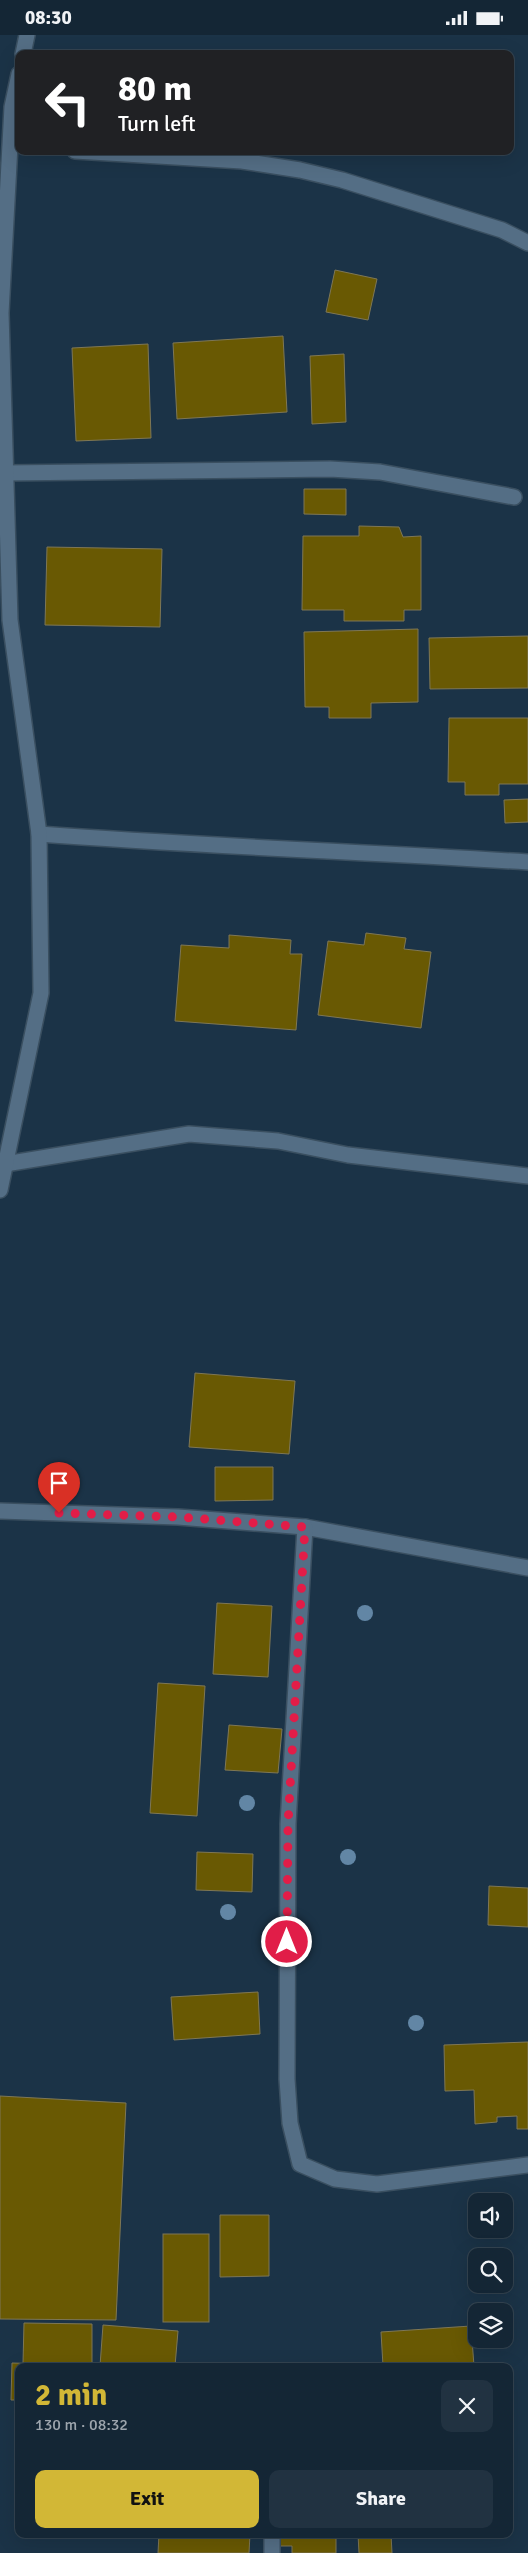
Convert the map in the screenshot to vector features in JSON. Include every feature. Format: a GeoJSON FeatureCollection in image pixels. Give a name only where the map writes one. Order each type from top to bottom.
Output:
{"type":"FeatureCollection","features":[{"type":"Feature","properties":{"kind":"street"},"geometry":{"type":"LineString","coordinates":[[24,50],[27,35]]}},
{"type":"Feature","properties":{"kind":"street"},"geometry":{"type":"LineString","coordinates":[[0,1190],[41,993],[39,834],[10,620],[1,313],[14,148],[12,107],[15,93]]}},
{"type":"Feature","properties":{"kind":"street"},"geometry":{"type":"LineString","coordinates":[[142,155],[242,161],[300,170],[342,180],[502,230],[528,243]]}},
{"type":"Feature","properties":{"kind":"street"},"geometry":{"type":"LineString","coordinates":[[6,473],[330,469],[380,472],[514,497]]}},
{"type":"Feature","properties":{"kind":"street"},"geometry":{"type":"LineString","coordinates":[[39,834],[221,847],[327,849],[528,862]]}},
{"type":"Feature","properties":{"kind":"street"},"geometry":{"type":"LineString","coordinates":[[5,1164],[189,1134],[278,1141],[348,1155],[528,1176]]}},
{"type":"Feature","properties":{"kind":"street"},"geometry":{"type":"LineString","coordinates":[[0,1511],[178,1517],[305,1527],[528,1568]]}},
{"type":"Feature","properties":{"kind":"street"},"geometry":{"type":"LineString","coordinates":[[305,1527],[288,1834],[287,2079],[290,2123],[300,2164],[334,2179],[377,2184],[528,2165]]}},
{"type":"Feature","properties":{"kind":"street"},"geometry":{"type":"LineString","coordinates":[[272,2538],[272,2553]]}},
{"type":"Feature","properties":{"kind":"building"},"geometry":{"type":"Polygon","coordinates":[[[335,270],[377,279],[368,320],[326,312],[335,270]]]}},
{"type":"Feature","properties":{"kind":"building"},"geometry":{"type":"Polygon","coordinates":[[[283,336],[287,412],[177,419],[173,343],[283,336]]]}},
{"type":"Feature","properties":{"kind":"building"},"geometry":{"type":"Polygon","coordinates":[[[148,344],[151,438],[76,441],[72,348],[148,344]]]}},
{"type":"Feature","properties":{"kind":"building"},"geometry":{"type":"Polygon","coordinates":[[[344,354],[346,422],[312,424],[310,356],[344,354]]]}},
{"type":"Feature","properties":{"kind":"building"},"geometry":{"type":"Polygon","coordinates":[[[304,489],[346,489],[346,515],[304,514],[304,489]]]}},
{"type":"Feature","properties":{"kind":"building"},"geometry":{"type":"Polygon","coordinates":[[[359,526],[399,527],[403,537],[421,536],[421,610],[404,610],[404,621],[344,621],[344,610],[302,610],[303,536],[359,536],[359,526]]]}},
{"type":"Feature","properties":{"kind":"building"},"geometry":{"type":"Polygon","coordinates":[[[47,547],[162,549],[160,627],[45,625],[47,547]]]}},
{"type":"Feature","properties":{"kind":"building"},"geometry":{"type":"Polygon","coordinates":[[[418,629],[418,702],[371,703],[371,718],[329,718],[329,707],[305,707],[304,632],[418,629]]]}},
{"type":"Feature","properties":{"kind":"building"},"geometry":{"type":"Polygon","coordinates":[[[528,636],[528,688],[430,689],[429,638],[528,636]]]}},
{"type":"Feature","properties":{"kind":"building"},"geometry":{"type":"Polygon","coordinates":[[[449,718],[528,718],[528,784],[499,784],[499,795],[465,795],[465,782],[448,782],[449,718]]]}},
{"type":"Feature","properties":{"kind":"building"},"geometry":{"type":"Polygon","coordinates":[[[528,799],[528,822],[505,823],[504,800],[528,799]]]}},
{"type":"Feature","properties":{"kind":"building"},"geometry":{"type":"Polygon","coordinates":[[[366,933],[406,938],[404,949],[431,952],[421,1028],[318,1015],[328,941],[364,945],[366,933]]]}},
{"type":"Feature","properties":{"kind":"building"},"geometry":{"type":"Polygon","coordinates":[[[229,935],[291,940],[290,954],[302,954],[296,1030],[175,1021],[181,945],[229,948],[229,935]]]}},
{"type":"Feature","properties":{"kind":"building"},"geometry":{"type":"Polygon","coordinates":[[[195,1373],[295,1381],[289,1454],[189,1447],[195,1373]]]}},
{"type":"Feature","properties":{"kind":"building"},"geometry":{"type":"Polygon","coordinates":[[[215,1467],[273,1467],[273,1500],[215,1501],[215,1467]]]}},
{"type":"Feature","properties":{"kind":"building"},"geometry":{"type":"Polygon","coordinates":[[[217,1603],[272,1606],[268,1677],[213,1674],[217,1603]]]}},
{"type":"Feature","properties":{"kind":"building"},"geometry":{"type":"Polygon","coordinates":[[[158,1683],[205,1686],[197,1816],[150,1813],[158,1683]]]}},
{"type":"Feature","properties":{"kind":"building"},"geometry":{"type":"Polygon","coordinates":[[[229,1725],[282,1729],[278,1773],[225,1770],[229,1725]]]}},
{"type":"Feature","properties":{"kind":"building"},"geometry":{"type":"Polygon","coordinates":[[[197,1852],[253,1854],[252,1892],[196,1890],[197,1852]]]}},
{"type":"Feature","properties":{"kind":"building"},"geometry":{"type":"Polygon","coordinates":[[[489,1886],[528,1888],[528,1927],[488,1925],[489,1886]]]}},
{"type":"Feature","properties":{"kind":"building"},"geometry":{"type":"Polygon","coordinates":[[[258,1992],[260,2034],[174,2040],[171,1997],[258,1992]]]}},
{"type":"Feature","properties":{"kind":"building"},"geometry":{"type":"Polygon","coordinates":[[[528,2042],[528,2129],[517,2129],[517,2116],[497,2117],[497,2122],[475,2124],[474,2090],[445,2091],[444,2045],[528,2042]]]}},
{"type":"Feature","properties":{"kind":"building"},"geometry":{"type":"Polygon","coordinates":[[[0,2096],[126,2103],[116,2320],[0,2319],[0,2096]]]}},
{"type":"Feature","properties":{"kind":"building"},"geometry":{"type":"Polygon","coordinates":[[[220,2215],[269,2215],[269,2276],[220,2277],[220,2215]]]}},
{"type":"Feature","properties":{"kind":"building"},"geometry":{"type":"Polygon","coordinates":[[[163,2234],[209,2234],[209,2322],[163,2322],[163,2234]]]}},
{"type":"Feature","properties":{"kind":"building"},"geometry":{"type":"Polygon","coordinates":[[[24,2323],[92,2324],[92,2363],[23,2363],[24,2323]]]}},
{"type":"Feature","properties":{"kind":"building"},"geometry":{"type":"Polygon","coordinates":[[[103,2325],[178,2331],[175,2363],[100,2363],[103,2325]]]}},
{"type":"Feature","properties":{"kind":"building"},"geometry":{"type":"Polygon","coordinates":[[[468,2326],[468,2348],[473,2348],[474,2363],[383,2363],[381,2332],[468,2326]]]}},
{"type":"Feature","properties":{"kind":"building"},"geometry":{"type":"Polygon","coordinates":[[[12,2363],[15,2363],[15,2400],[11,2400],[12,2363]]]}},
{"type":"Feature","properties":{"kind":"building"},"geometry":{"type":"Polygon","coordinates":[[[159,2538],[250,2538],[249,2553],[158,2553],[159,2538]]]}},
{"type":"Feature","properties":{"kind":"building"},"geometry":{"type":"Polygon","coordinates":[[[276,2538],[336,2538],[336,2553],[292,2553],[292,2546],[276,2546],[276,2538]]]}},
{"type":"Feature","properties":{"kind":"building"},"geometry":{"type":"Polygon","coordinates":[[[358,2538],[391,2538],[392,2553],[359,2553],[358,2538]]]}},
{"type":"Feature","properties":{"kind":"route"},"geometry":{"type":"LineString","coordinates":[[59,1513],[178,1517],[305,1527],[288,1824],[287,1942]]}}]}
